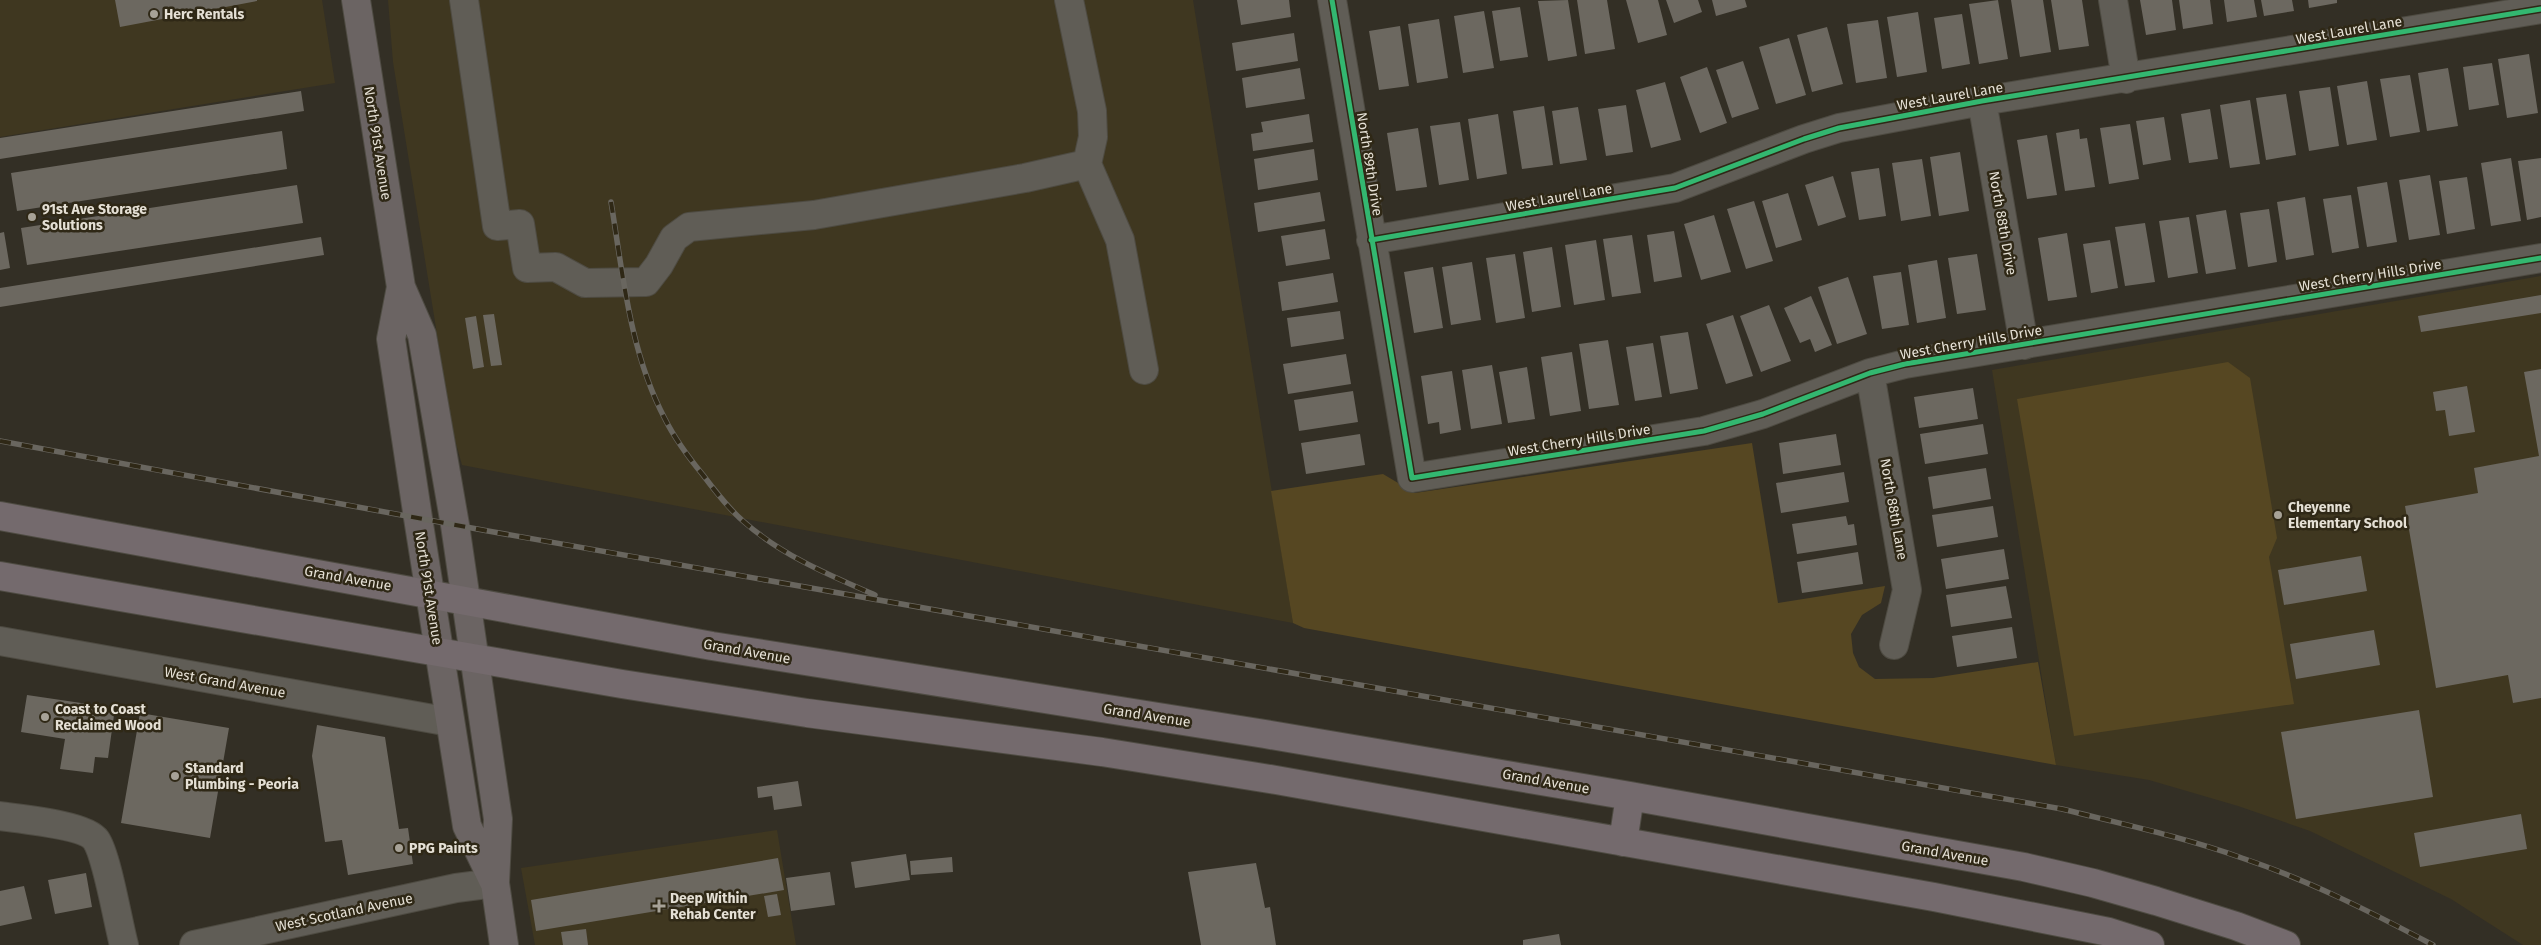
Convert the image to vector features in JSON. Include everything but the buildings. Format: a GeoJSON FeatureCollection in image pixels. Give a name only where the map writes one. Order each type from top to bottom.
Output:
{"type":"FeatureCollection","features":[{"type":"Feature","properties":{"kind":"highway","name":"Grand Avenue"},"geometry":{"type":"LineString","coordinates":[[0,516],[712,646],[1265,734],[1630,796],[2050,873],[2156,901],[2236,926],[2286,945]]}},
{"type":"Feature","properties":{"kind":"highway"},"geometry":{"type":"LineString","coordinates":[[0,576],[661,690],[1102,752],[1259,777],[1934,897],[2109,932],[2150,945]]}},
{"type":"Feature","properties":{"kind":"highway"},"geometry":{"type":"LineString","coordinates":[[1259,777],[1265,734]]}},
{"type":"Feature","properties":{"kind":"highway"},"geometry":{"type":"LineString","coordinates":[[1623,842],[1630,796]]}},
{"type":"Feature","properties":{"kind":"main road","name":"North 91st Avenue"},"geometry":{"type":"LineString","coordinates":[[356,0],[401,287],[422,335],[466,600],[498,819],[494,883],[504,945]]}},
{"type":"Feature","properties":{"kind":"main road","name":"North 91st Avenue"},"geometry":{"type":"LineString","coordinates":[[401,287],[391,339],[439,652],[467,826],[494,883]]}},
{"type":"Feature","properties":{"kind":"street"},"geometry":{"type":"LineString","coordinates":[[464,0],[497,226],[520,224],[527,268],[556,267],[585,283],[646,282],[659,266],[674,238],[690,227],[814,215],[1026,178],[1087,164]]}},
{"type":"Feature","properties":{"kind":"street"},"geometry":{"type":"LineString","coordinates":[[1070,0],[1092,111],[1093,137],[1087,164],[1120,240],[1144,370]]}},
{"type":"Feature","properties":{"kind":"street","name":"North 89th Drive"},"geometry":{"type":"LineString","coordinates":[[1332,0],[1412,478]]}},
{"type":"Feature","properties":{"kind":"street"},"geometry":{"type":"LineString","coordinates":[[2113,0],[2126,79]]}},
{"type":"Feature","properties":{"kind":"street","name":"West Laurel Lane"},"geometry":{"type":"LineString","coordinates":[[1371,240],[1675,188],[1804,139],[1839,128],[1982,101],[2126,79],[2541,9]]}},
{"type":"Feature","properties":{"kind":"street","name":"North 88th Drive"},"geometry":{"type":"LineString","coordinates":[[1982,101],[2024,344]]}},
{"type":"Feature","properties":{"kind":"street","name":"West Cherry Hills Drive"},"geometry":{"type":"LineString","coordinates":[[1412,478],[1704,431],[1764,414],[1870,373],[1905,364],[2541,258]]}},
{"type":"Feature","properties":{"kind":"street","name":"North 88th Lane"},"geometry":{"type":"LineString","coordinates":[[1870,373],[1907,590],[1894,645]]}},
{"type":"Feature","properties":{"kind":"street","name":"West Grand Avenue"},"geometry":{"type":"LineString","coordinates":[[0,642],[450,722]]}},
{"type":"Feature","properties":{"kind":"street"},"geometry":{"type":"LineString","coordinates":[[0,816],[76,828],[96,839],[102,854],[124,945]]}},
{"type":"Feature","properties":{"kind":"street","name":"West Scotland Avenue"},"geometry":{"type":"LineString","coordinates":[[194,945],[456,888],[494,883]]}},
{"type":"Feature","properties":{"kind":"shaded area"},"geometry":{"type":"Polygon","coordinates":[[[0,0],[322,0],[335,83],[0,137],[0,0]]]}},
{"type":"Feature","properties":{"kind":"shaded area"},"geometry":{"type":"Polygon","coordinates":[[[388,0],[1193,0],[1293,623],[462,465],[453,433],[393,62],[388,0]]]}},
{"type":"Feature","properties":{"kind":"shaded area","name":"Cheyenne Elementary School"},"geometry":{"type":"Polygon","coordinates":[[[2541,276],[2541,945],[2523,945],[2451,899],[2310,831],[2238,806],[2149,780],[2056,765],[1992,370],[2541,276]]]}},
{"type":"Feature","properties":{"kind":"shaded area"},"geometry":{"type":"Polygon","coordinates":[[[2228,362],[2250,378],[2277,538],[2269,557],[2294,704],[2074,736],[2017,399],[2228,362]]]}},
{"type":"Feature","properties":{"kind":"shaded area"},"geometry":{"type":"Polygon","coordinates":[[[1752,443],[1778,603],[1885,586],[1881,603],[1862,615],[1851,634],[1853,653],[1859,667],[1875,679],[1933,678],[2038,662],[2056,765],[1304,628],[1293,623],[1271,491],[1383,474],[1415,493],[1752,443]]]}},
{"type":"Feature","properties":{"kind":"shaded area","name":"Deep Within Rehab Center"},"geometry":{"type":"Polygon","coordinates":[[[777,830],[796,945],[535,945],[521,868],[777,830]]]}},
{"type":"Feature","properties":{"kind":"railway"},"geometry":{"type":"LineString","coordinates":[[611,202],[629,313],[643,368],[653,394],[678,441],[727,505],[758,533],[789,554],[840,580],[875,595]]}},
{"type":"Feature","properties":{"kind":"railway"},"geometry":{"type":"LineString","coordinates":[[0,441],[488,531],[2062,809],[2175,837],[2220,850],[2267,867],[2339,897],[2433,945]]}},
{"type":"Feature","properties":{"kind":"cycle path"},"geometry":{"type":"LineString","coordinates":[[1332,0],[1412,478],[1704,431],[1763,414],[1870,373],[1905,364],[2541,258]]}},
{"type":"Feature","properties":{"kind":"cycle path"},"geometry":{"type":"LineString","coordinates":[[1371,240],[1675,188],[1804,139],[1839,128],[1982,101],[2541,9]]}},
{"type":"Feature","properties":{"kind":"place","name":"Herc Rentals"},"geometry":{"type":"Point","coordinates":[154,14]}},
{"type":"Feature","properties":{"kind":"place","name":"91st Ave Storage Solutions"},"geometry":{"type":"Point","coordinates":[32,217]}},
{"type":"Feature","properties":{"kind":"place","name":"Cheyenne Elementary School"},"geometry":{"type":"Point","coordinates":[2278,515]}},
{"type":"Feature","properties":{"kind":"place","name":"Coast to Coast Reclaimed Wood"},"geometry":{"type":"Point","coordinates":[45,717]}},
{"type":"Feature","properties":{"kind":"place","name":"Standard Plumbing - Peoria"},"geometry":{"type":"Point","coordinates":[175,776]}},
{"type":"Feature","properties":{"kind":"place","name":"PPG Paints"},"geometry":{"type":"Point","coordinates":[399,848]}},
{"type":"Feature","properties":{"kind":"place","name":"Deep Within Rehab Center"},"geometry":{"type":"Point","coordinates":[659,906]}}]}
